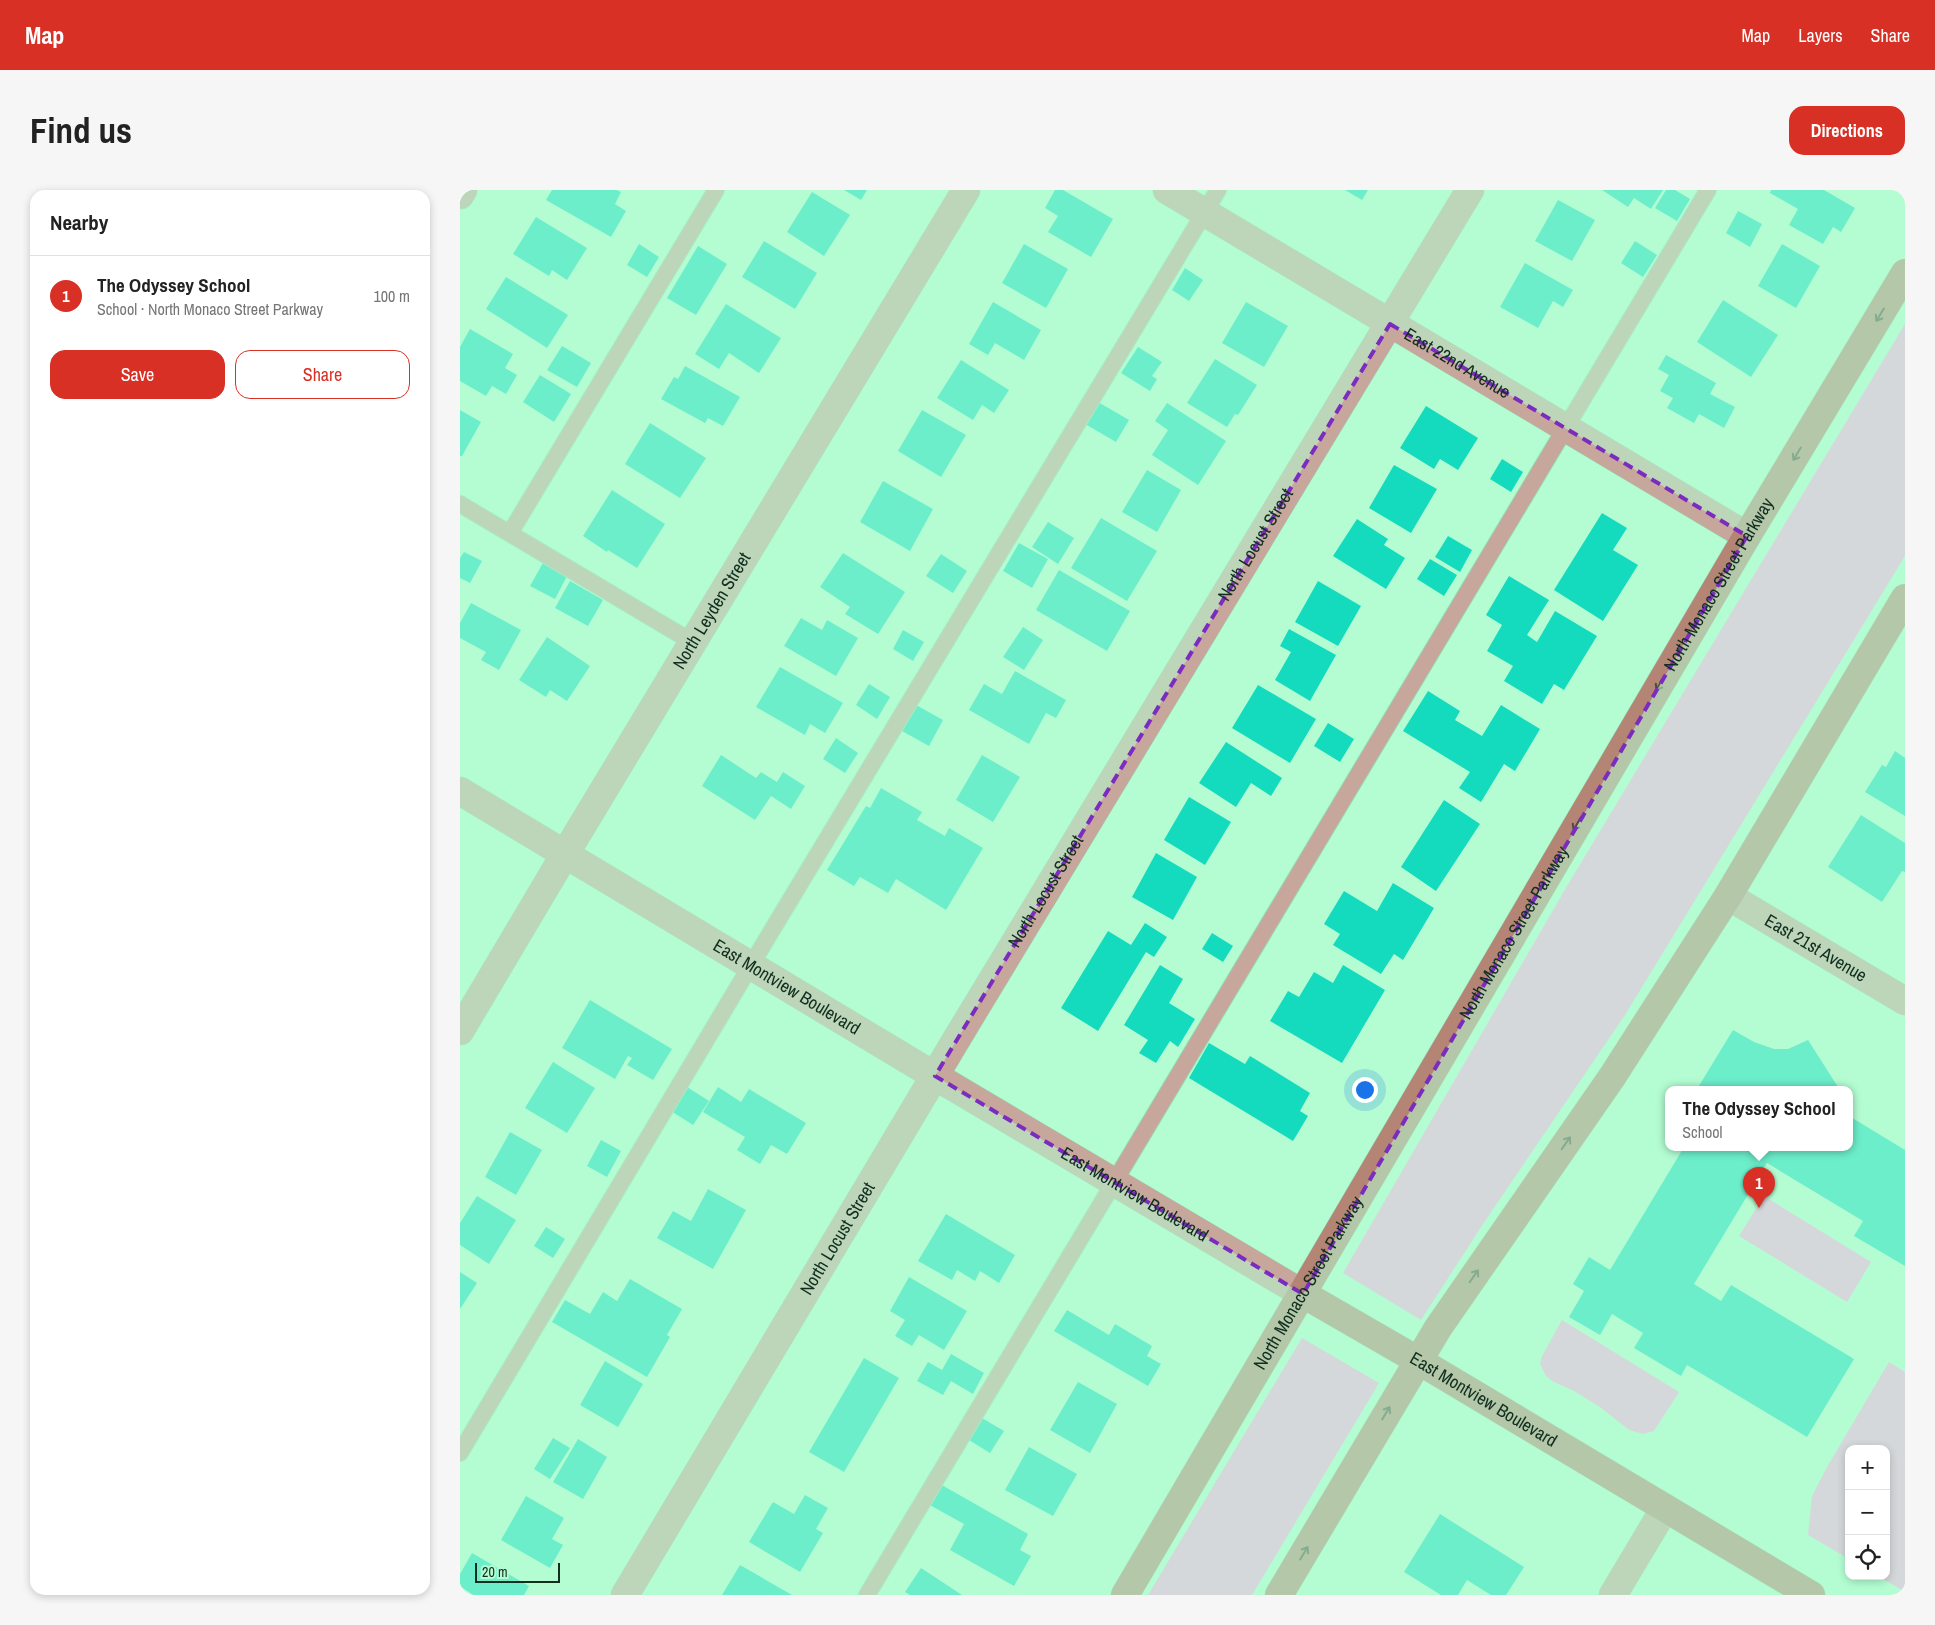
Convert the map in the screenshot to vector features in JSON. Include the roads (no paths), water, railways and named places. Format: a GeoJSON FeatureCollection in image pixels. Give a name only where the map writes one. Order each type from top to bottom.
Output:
{"type":"FeatureCollection","features":[{"type":"Feature","properties":{"kind":"main road","name":"North Monaco Street Parkway"},"geometry":{"type":"LineString","coordinates":[[1125,1595],[1747,536],[1905,273]]}},
{"type":"Feature","properties":{"kind":"main road"},"geometry":{"type":"LineString","coordinates":[[1279,1595],[1438,1328],[1612,1077],[1728,896],[1905,598]]}},
{"type":"Feature","properties":{"kind":"main road","name":"East Montview Boulevard"},"geometry":{"type":"LineString","coordinates":[[1303,1294],[1811,1595]]}},
{"type":"Feature","properties":{"kind":"street"},"geometry":{"type":"LineString","coordinates":[[460,195],[463,190]]}},
{"type":"Feature","properties":{"kind":"street","name":"North Leyden Street"},"geometry":{"type":"LineString","coordinates":[[460,1031],[966,190]]}},
{"type":"Feature","properties":{"kind":"street","name":"East 22nd Avenue"},"geometry":{"type":"LineString","coordinates":[[1167,190],[1211,201],[1390,324],[1747,536]]}},
{"type":"Feature","properties":{"kind":"street","name":"North Locust Street"},"geometry":{"type":"LineString","coordinates":[[625,1595],[935,1076],[1470,190]]}},
{"type":"Feature","properties":{"kind":"street","name":"East Montview Boulevard"},"geometry":{"type":"LineString","coordinates":[[460,791],[1303,1294]]}},
{"type":"Feature","properties":{"kind":"street","name":"East 21st Avenue"},"geometry":{"type":"LineString","coordinates":[[1728,896],[1905,1001]]}},
{"type":"Feature","properties":{"kind":"street"},"geometry":{"type":"LineString","coordinates":[[1613,1595],[1665,1508]]}},
{"type":"Feature","properties":{"kind":"lane"},"geometry":{"type":"LineString","coordinates":[[510,533],[716,190]]}},
{"type":"Feature","properties":{"kind":"lane"},"geometry":{"type":"LineString","coordinates":[[867,1595],[1708,190]]}},
{"type":"Feature","properties":{"kind":"lane"},"geometry":{"type":"LineString","coordinates":[[460,1453],[1211,201]]}},
{"type":"Feature","properties":{"kind":"lane"},"geometry":{"type":"LineString","coordinates":[[460,504],[694,643]]}},
{"type":"Feature","properties":{"kind":"place","name":"The Odyssey School"},"geometry":{"type":"Point","coordinates":[1759,1208]}}]}
